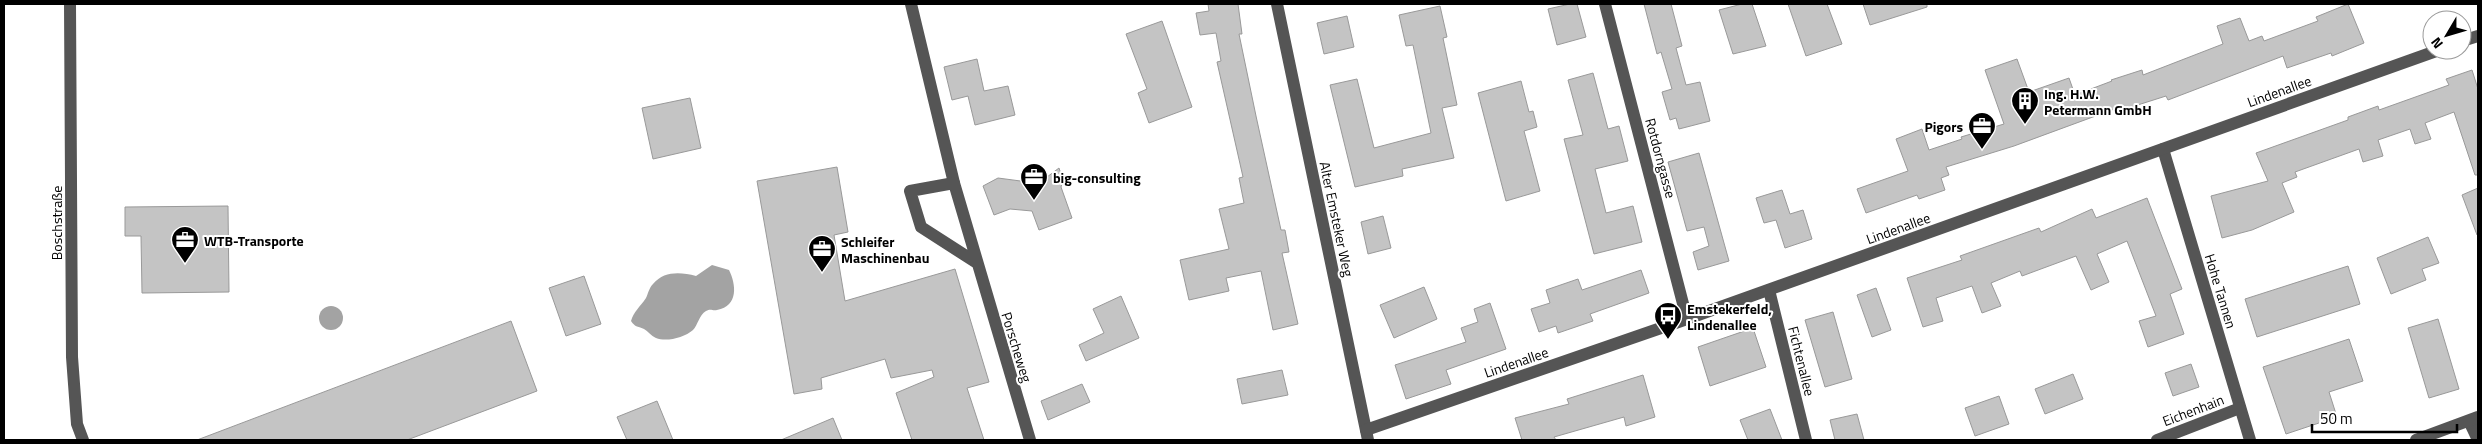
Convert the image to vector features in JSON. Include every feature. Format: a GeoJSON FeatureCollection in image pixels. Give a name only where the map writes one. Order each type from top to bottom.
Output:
{"type":"FeatureCollection","features":[{"type":"Feature","properties":{"kind":"street","name":"Boschstraße"},"geometry":{"type":"LineString","coordinates":[[70,4],[72,357],[77,424],[82,440]]}},
{"type":"Feature","properties":{"kind":"street","name":"Porscheweg"},"geometry":{"type":"LineString","coordinates":[[911,4],[954,183],[1030,440]]}},
{"type":"Feature","properties":{"kind":"street","name":"Alter Emsteker Weg"},"geometry":{"type":"LineString","coordinates":[[1277,4],[1367,435]]}},
{"type":"Feature","properties":{"kind":"street","name":"Rotdorngasse"},"geometry":{"type":"LineString","coordinates":[[1605,4],[1687,319]]}},
{"type":"Feature","properties":{"kind":"street","name":"Lindenallee"},"geometry":{"type":"LineString","coordinates":[[1367,435],[2422,56]]}},
{"type":"Feature","properties":{"kind":"street","name":"Hohe Tannen"},"geometry":{"type":"LineString","coordinates":[[2163,149],[2250,440]]}},
{"type":"Feature","properties":{"kind":"street"},"geometry":{"type":"LineString","coordinates":[[954,183],[910,191],[921,227],[977,262]]}},
{"type":"Feature","properties":{"kind":"street","name":"Fichtenallee"},"geometry":{"type":"LineString","coordinates":[[1769,290],[1806,440]]}},
{"type":"Feature","properties":{"kind":"street","name":"Eichenhain"},"geometry":{"type":"LineString","coordinates":[[2157,440],[2240,408]]}},
{"type":"Feature","properties":{"kind":"street"},"geometry":{"type":"LineString","coordinates":[[2416,440],[2474,419],[2478,440]]}},
{"type":"Feature","properties":{"kind":"shaded area"},"geometry":{"type":"Polygon","coordinates":[[[712,265],[729,270],[734,294],[729,304],[724,308],[706,311],[700,317],[695,328],[689,333],[675,338],[660,339],[631,321],[657,280],[673,274],[696,276],[712,265]]]}},
{"type":"Feature","properties":{"kind":"shaded area"},"geometry":{"type":"Polygon","coordinates":[[[326,306],[336,306],[343,313],[343,323],[336,330],[326,330],[319,323],[319,313],[326,306]]]}},
{"type":"Feature","properties":{"kind":"building"},"geometry":{"type":"Polygon","coordinates":[[[1208,4],[1238,4],[1242,34],[1239,34],[1256,116],[1281,230],[1285,230],[1289,252],[1282,253],[1298,324],[1273,330],[1261,271],[1226,278],[1229,291],[1189,300],[1180,260],[1229,249],[1219,209],[1244,203],[1239,178],[1243,177],[1217,62],[1221,61],[1216,33],[1200,35],[1196,13],[1209,11],[1208,4]]]}},
{"type":"Feature","properties":{"kind":"building"},"geometry":{"type":"Polygon","coordinates":[[[1577,4],[1586,37],[1557,45],[1548,9],[1577,4]]]}},
{"type":"Feature","properties":{"kind":"building"},"geometry":{"type":"Polygon","coordinates":[[[1644,4],[1671,4],[1682,46],[1676,48],[1686,85],[1700,82],[1710,121],[1679,129],[1676,118],[1670,120],[1662,92],[1672,89],[1661,52],[1657,54],[1644,4]]]}},
{"type":"Feature","properties":{"kind":"building"},"geometry":{"type":"Polygon","coordinates":[[[1742,4],[1752,4],[1766,46],[1733,54],[1719,10],[1742,4]]]}},
{"type":"Feature","properties":{"kind":"building"},"geometry":{"type":"Polygon","coordinates":[[[1788,4],[1827,4],[1842,44],[1806,56],[1788,4]]]}},
{"type":"Feature","properties":{"kind":"building"},"geometry":{"type":"Polygon","coordinates":[[[1863,4],[1927,4],[1927,7],[1870,25],[1863,4]]]}},
{"type":"Feature","properties":{"kind":"building"},"geometry":{"type":"Polygon","coordinates":[[[2348,4],[2364,43],[2332,56],[2331,53],[2287,68],[2283,56],[2168,100],[2166,96],[2122,110],[2120,107],[2014,146],[1946,167],[1949,175],[1941,178],[1945,190],[1919,199],[1917,195],[1866,213],[1857,189],[1908,171],[1896,139],[1922,129],[1929,150],[1962,139],[1961,137],[2004,124],[1985,70],[2017,59],[2029,92],[2069,78],[2075,95],[2142,70],[2143,75],[2223,44],[2217,26],[2240,18],[2249,41],[2262,36],[2264,41],[2318,21],[2316,17],[2348,4]]]}},
{"type":"Feature","properties":{"kind":"building"},"geometry":{"type":"Polygon","coordinates":[[[1440,6],[1447,37],[1443,38],[1457,105],[1442,108],[1454,158],[1402,169],[1403,176],[1355,187],[1330,85],[1357,79],[1374,148],[1431,133],[1413,45],[1406,46],[1399,15],[1440,6]]]}},
{"type":"Feature","properties":{"kind":"building"},"geometry":{"type":"Polygon","coordinates":[[[1347,16],[1354,47],[1324,54],[1317,23],[1347,16]]]}},
{"type":"Feature","properties":{"kind":"building"},"geometry":{"type":"Polygon","coordinates":[[[1162,21],[1192,107],[1149,123],[1138,93],[1147,89],[1126,34],[1162,21]]]}},
{"type":"Feature","properties":{"kind":"building"},"geometry":{"type":"Polygon","coordinates":[[[977,59],[984,91],[1008,86],[1015,115],[975,125],[968,96],[952,100],[944,67],[977,59]]]}},
{"type":"Feature","properties":{"kind":"building"},"geometry":{"type":"Polygon","coordinates":[[[2472,70],[2478,89],[2478,175],[2475,175],[2454,112],[2425,123],[2431,139],[2415,144],[2410,129],[2378,140],[2383,156],[2363,162],[2359,149],[2295,172],[2297,177],[2282,183],[2294,212],[2252,230],[2222,238],[2211,196],[2268,181],[2256,153],[2348,120],[2348,117],[2378,106],[2379,110],[2449,85],[2446,79],[2472,70]]]}},
{"type":"Feature","properties":{"kind":"building"},"geometry":{"type":"Polygon","coordinates":[[[1593,73],[1608,129],[1619,126],[1628,161],[1595,169],[1606,213],[1633,206],[1642,242],[1594,254],[1564,139],[1583,135],[1568,80],[1593,73]]]}},
{"type":"Feature","properties":{"kind":"building"},"geometry":{"type":"Polygon","coordinates":[[[1521,81],[1529,112],[1533,111],[1537,127],[1524,131],[1540,191],[1506,201],[1478,93],[1521,81]]]}},
{"type":"Feature","properties":{"kind":"building"},"geometry":{"type":"Polygon","coordinates":[[[690,98],[701,148],[653,159],[642,108],[690,98]]]}},
{"type":"Feature","properties":{"kind":"building"},"geometry":{"type":"Polygon","coordinates":[[[1699,153],[1729,261],[1698,270],[1693,252],[1709,246],[1704,227],[1687,231],[1668,162],[1699,153]]]}},
{"type":"Feature","properties":{"kind":"building"},"geometry":{"type":"Polygon","coordinates":[[[837,167],[848,232],[834,235],[845,301],[955,269],[989,382],[967,388],[984,440],[912,440],[896,393],[934,377],[932,370],[891,378],[885,359],[821,378],[822,389],[794,394],[757,181],[837,167]]]}},
{"type":"Feature","properties":{"kind":"building"},"geometry":{"type":"Polygon","coordinates":[[[1059,168],[1063,180],[1061,187],[1072,218],[1039,230],[1032,211],[1010,209],[994,215],[983,186],[998,178],[1028,182],[1040,176],[1047,177],[1059,168]]]}},
{"type":"Feature","properties":{"kind":"building"},"geometry":{"type":"Polygon","coordinates":[[[2478,188],[2478,235],[2477,235],[2462,195],[2478,188]]]}},
{"type":"Feature","properties":{"kind":"building"},"geometry":{"type":"Polygon","coordinates":[[[1782,190],[1790,214],[1803,210],[1812,239],[1785,248],[1776,220],[1764,223],[1756,198],[1782,190]]]}},
{"type":"Feature","properties":{"kind":"building"},"geometry":{"type":"Polygon","coordinates":[[[2147,198],[2182,289],[2170,294],[2184,334],[2148,347],[2139,321],[2156,316],[2127,241],[2097,254],[2109,282],[2091,290],[2076,256],[2022,276],[2020,271],[1991,283],[2001,306],[1982,313],[1972,286],[1936,298],[1943,321],[1923,327],[1907,278],[1962,260],[1960,256],[2039,228],[2041,232],[2092,209],[2096,218],[2147,198]]]}},
{"type":"Feature","properties":{"kind":"building","name":"WTB-Transporte"},"geometry":{"type":"Polygon","coordinates":[[[228,206],[229,292],[142,293],[141,236],[125,236],[125,207],[228,206]]]}},
{"type":"Feature","properties":{"kind":"building"},"geometry":{"type":"Polygon","coordinates":[[[1383,216],[1391,248],[1368,254],[1361,222],[1383,216]]]}},
{"type":"Feature","properties":{"kind":"building"},"geometry":{"type":"Polygon","coordinates":[[[2428,237],[2439,263],[2422,269],[2426,280],[2391,294],[2377,258],[2428,237]]]}},
{"type":"Feature","properties":{"kind":"building"},"geometry":{"type":"Polygon","coordinates":[[[2348,266],[2360,304],[2257,337],[2245,299],[2348,266]]]}},
{"type":"Feature","properties":{"kind":"building"},"geometry":{"type":"Polygon","coordinates":[[[1641,270],[1649,293],[1590,314],[1593,321],[1558,333],[1556,326],[1539,332],[1531,309],[1550,303],[1546,290],[1578,279],[1582,290],[1641,270]]]}},
{"type":"Feature","properties":{"kind":"building"},"geometry":{"type":"Polygon","coordinates":[[[584,276],[601,324],[566,336],[549,288],[584,276]]]}},
{"type":"Feature","properties":{"kind":"building"},"geometry":{"type":"Polygon","coordinates":[[[1424,287],[1437,319],[1394,338],[1380,305],[1424,287]]]}},
{"type":"Feature","properties":{"kind":"building"},"geometry":{"type":"Polygon","coordinates":[[[1876,288],[1891,330],[1872,337],[1857,295],[1876,288]]]}},
{"type":"Feature","properties":{"kind":"building"},"geometry":{"type":"Polygon","coordinates":[[[1121,296],[1139,338],[1086,361],[1079,345],[1104,333],[1093,309],[1121,296]]]}},
{"type":"Feature","properties":{"kind":"building"},"geometry":{"type":"Polygon","coordinates":[[[1490,303],[1506,349],[1446,370],[1451,384],[1406,399],[1395,365],[1466,342],[1461,328],[1478,322],[1474,309],[1490,303]]]}},
{"type":"Feature","properties":{"kind":"building"},"geometry":{"type":"Polygon","coordinates":[[[1833,312],[1852,379],[1825,387],[1805,320],[1833,312]]]}},
{"type":"Feature","properties":{"kind":"building"},"geometry":{"type":"Polygon","coordinates":[[[2438,319],[2459,389],[2429,398],[2408,328],[2438,319]]]}},
{"type":"Feature","properties":{"kind":"building"},"geometry":{"type":"Polygon","coordinates":[[[511,321],[537,391],[407,440],[197,440],[511,321]]]}},
{"type":"Feature","properties":{"kind":"building"},"geometry":{"type":"Polygon","coordinates":[[[1753,328],[1766,367],[1710,386],[1698,347],[1753,328]]]}},
{"type":"Feature","properties":{"kind":"building"},"geometry":{"type":"Polygon","coordinates":[[[2349,339],[2363,381],[2329,392],[2337,417],[2286,434],[2263,367],[2349,339]]]}},
{"type":"Feature","properties":{"kind":"building"},"geometry":{"type":"Polygon","coordinates":[[[2191,364],[2199,387],[2173,396],[2165,373],[2191,364]]]}},
{"type":"Feature","properties":{"kind":"building"},"geometry":{"type":"Polygon","coordinates":[[[1282,370],[1288,395],[1242,404],[1237,379],[1282,370]]]}},
{"type":"Feature","properties":{"kind":"building"},"geometry":{"type":"Polygon","coordinates":[[[2073,374],[2083,399],[2045,414],[2035,389],[2073,374]]]}},
{"type":"Feature","properties":{"kind":"building"},"geometry":{"type":"Polygon","coordinates":[[[1643,375],[1655,417],[1626,426],[1624,417],[1554,437],[1556,440],[1522,440],[1515,418],[1569,404],[1567,399],[1643,375]]]}},
{"type":"Feature","properties":{"kind":"building"},"geometry":{"type":"Polygon","coordinates":[[[1082,384],[1090,402],[1048,420],[1041,401],[1082,384]]]}},
{"type":"Feature","properties":{"kind":"building"},"geometry":{"type":"Polygon","coordinates":[[[1999,396],[2009,424],[1975,436],[1965,408],[1999,396]]]}},
{"type":"Feature","properties":{"kind":"building"},"geometry":{"type":"Polygon","coordinates":[[[657,401],[673,440],[627,440],[617,417],[657,401]]]}},
{"type":"Feature","properties":{"kind":"building"},"geometry":{"type":"Polygon","coordinates":[[[1770,409],[1782,440],[1748,440],[1740,420],[1770,409]]]}},
{"type":"Feature","properties":{"kind":"building"},"geometry":{"type":"Polygon","coordinates":[[[1857,414],[1864,440],[1835,440],[1830,420],[1857,414]]]}},
{"type":"Feature","properties":{"kind":"building"},"geometry":{"type":"Polygon","coordinates":[[[833,418],[842,440],[781,440],[833,418]]]}},
{"type":"Feature","properties":{"kind":"place","name":"Ing. H.W. Petermann GmbH"},"geometry":{"type":"Point","coordinates":[2025,125]}},
{"type":"Feature","properties":{"kind":"place","name":"Pigors"},"geometry":{"type":"Point","coordinates":[1982,150]}},
{"type":"Feature","properties":{"kind":"place","name":"big-consulting"},"geometry":{"type":"Point","coordinates":[1034,201]}},
{"type":"Feature","properties":{"kind":"place","name":"WTB-Transporte"},"geometry":{"type":"Point","coordinates":[185,264]}},
{"type":"Feature","properties":{"kind":"place","name":"Schleifer Maschinenbau"},"geometry":{"type":"Point","coordinates":[822,273]}},
{"type":"Feature","properties":{"kind":"place","name":"Emstekerfeld, Lindenallee"},"geometry":{"type":"Point","coordinates":[1668,340]}}]}
